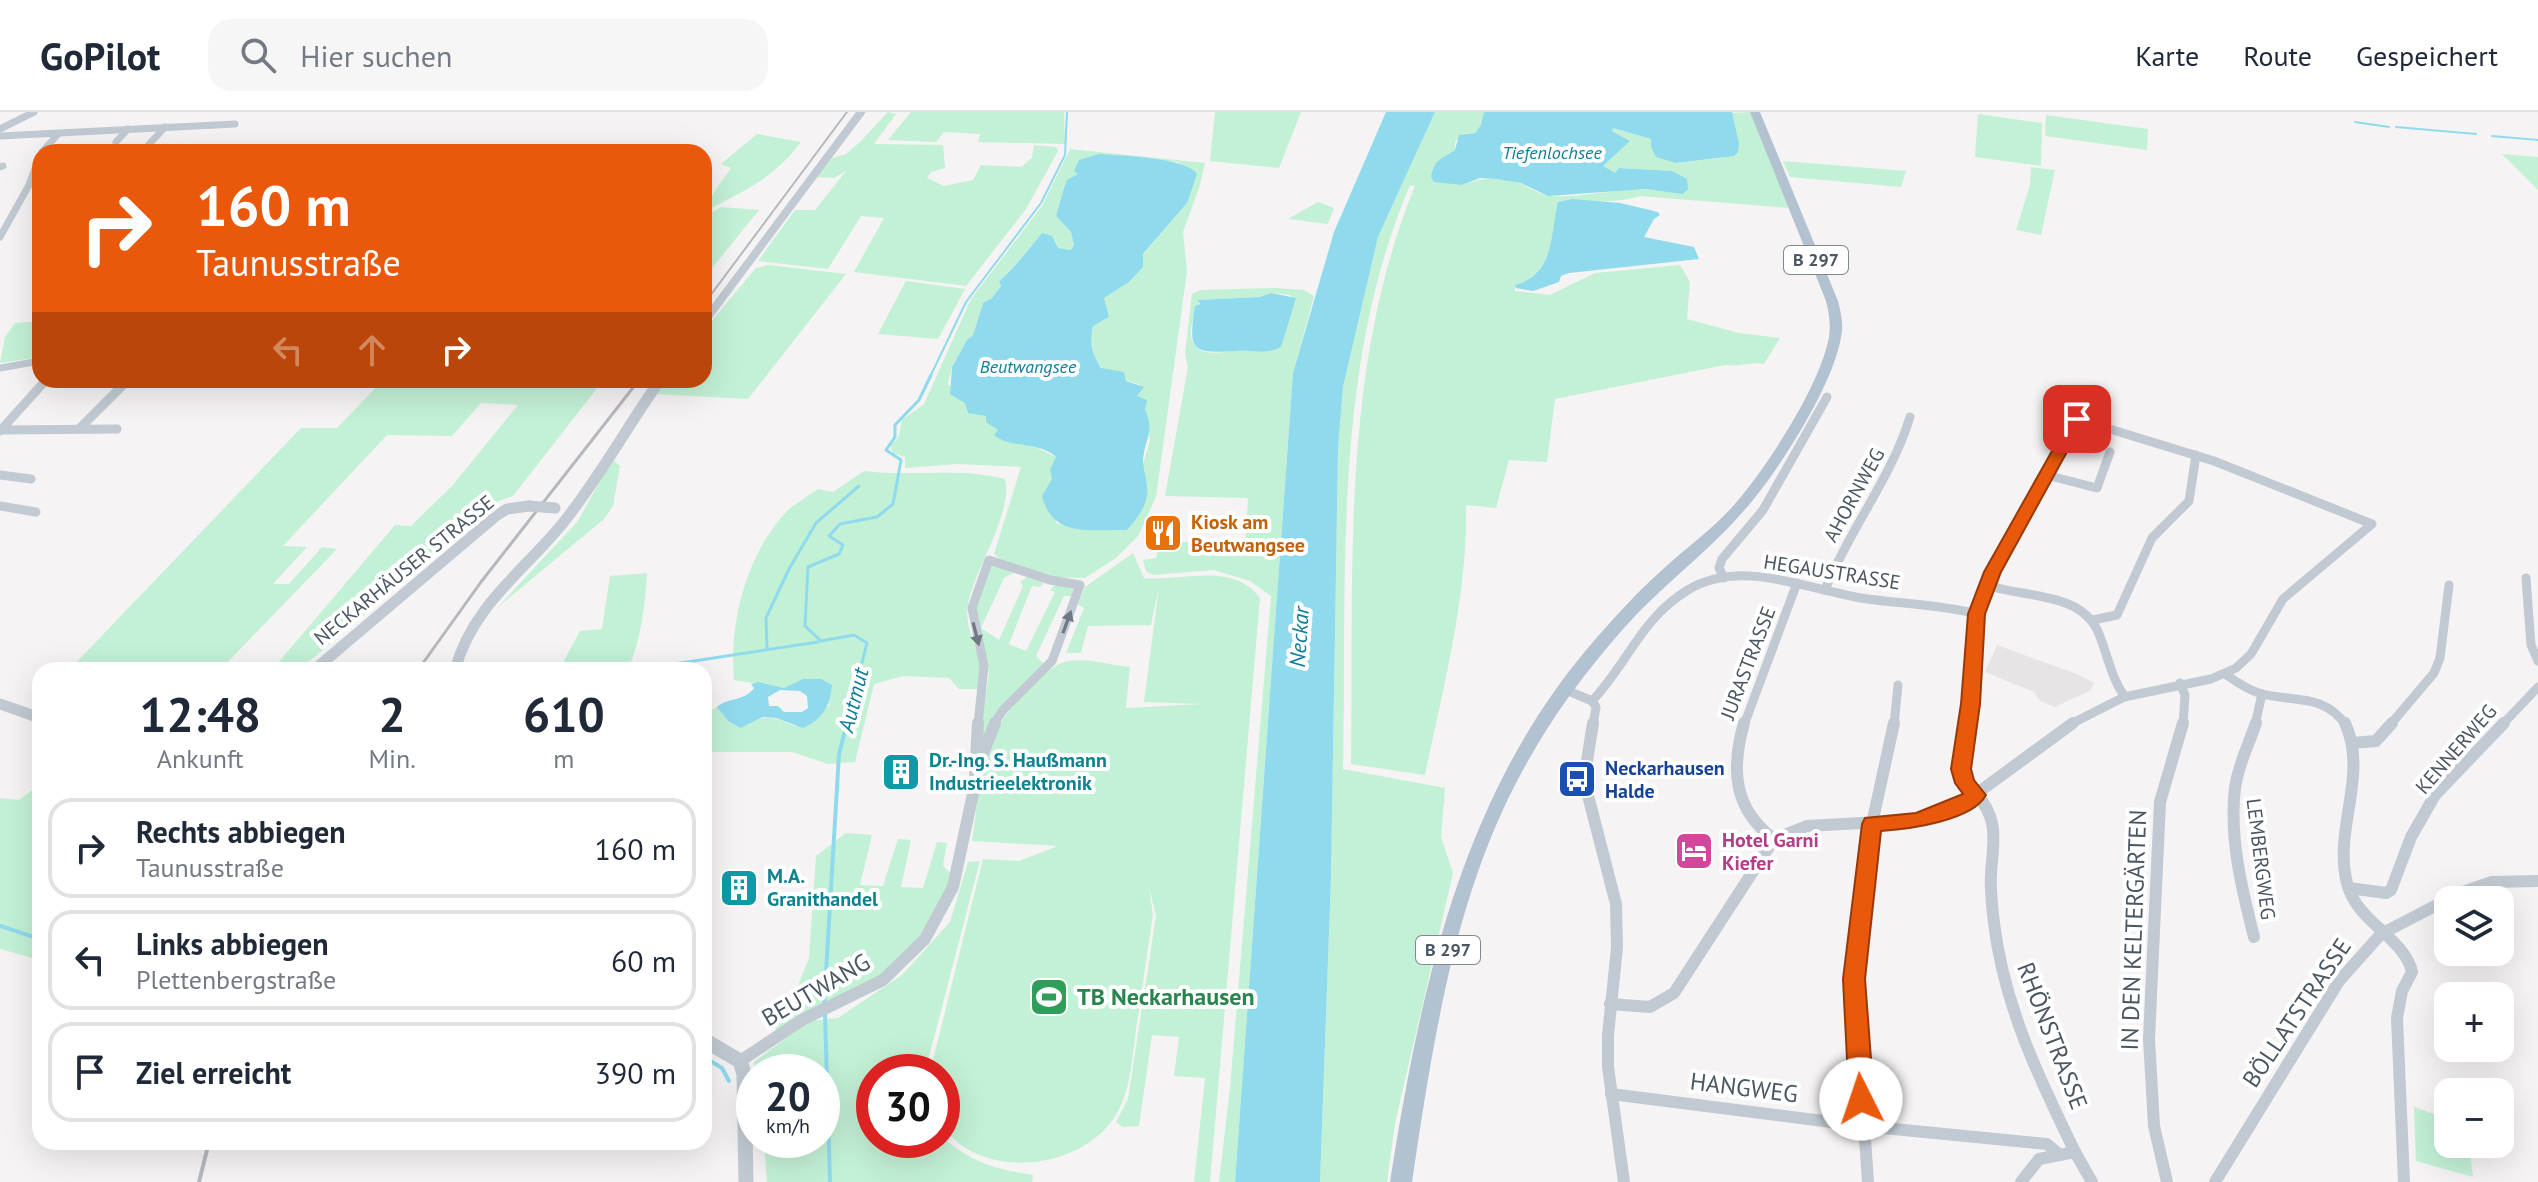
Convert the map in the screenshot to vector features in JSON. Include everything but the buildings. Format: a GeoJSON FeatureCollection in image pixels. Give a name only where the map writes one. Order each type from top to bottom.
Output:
{"type":"FeatureCollection","features":[{"type":"Feature","properties":{"kind":"main road","name":"B 297"},"geometry":{"type":"LineString","coordinates":[[1401,1182],[1431,1017],[1470,877],[1513,773],[1564,689],[1645,596],[1746,500],[1830,358],[1836,324],[1832,301],[1755,112]]}},
{"type":"Feature","properties":{"kind":"street"},"geometry":{"type":"LineString","coordinates":[[0,129],[34,112]]}},
{"type":"Feature","properties":{"kind":"street"},"geometry":{"type":"LineString","coordinates":[[712,311],[861,112]]}},
{"type":"Feature","properties":{"kind":"street"},"geometry":{"type":"LineString","coordinates":[[0,121],[12,122]]}},
{"type":"Feature","properties":{"kind":"street"},"geometry":{"type":"LineString","coordinates":[[0,136],[235,124]]}},
{"type":"Feature","properties":{"kind":"street"},"geometry":{"type":"LineString","coordinates":[[149,144],[165,127]]}},
{"type":"Feature","properties":{"kind":"street"},"geometry":{"type":"LineString","coordinates":[[116,142],[128,129]]}},
{"type":"Feature","properties":{"kind":"street"},"geometry":{"type":"LineString","coordinates":[[50,144],[58,134]]}},
{"type":"Feature","properties":{"kind":"street"},"geometry":{"type":"LineString","coordinates":[[0,237],[32,177]]}},
{"type":"Feature","properties":{"kind":"street"},"geometry":{"type":"LineString","coordinates":[[0,368],[32,362]]}},
{"type":"Feature","properties":{"kind":"street"},"geometry":{"type":"LineString","coordinates":[[0,431],[39,388]]}},
{"type":"Feature","properties":{"kind":"street"},"geometry":{"type":"LineString","coordinates":[[79,429],[120,388]]}},
{"type":"Feature","properties":{"kind":"street"},"geometry":{"type":"LineString","coordinates":[[458,662],[469,632],[492,600],[571,511],[655,388]]}},
{"type":"Feature","properties":{"kind":"street"},"geometry":{"type":"LineString","coordinates":[[1724,578],[1719,568],[1722,559],[1763,510],[1827,397]]}},
{"type":"Feature","properties":{"kind":"street","name":"AHORNWEG"},"geometry":{"type":"LineString","coordinates":[[1825,590],[1838,560],[1902,447],[1910,417]]}},
{"type":"Feature","properties":{"kind":"street","name":"RHÖNSTRASSE"},"geometry":{"type":"LineString","coordinates":[[2092,1182],[2075,1152],[2025,1040],[2006,989],[1991,891],[1993,822],[1985,804],[1965,783],[1961,769],[1977,614],[1986,585],[2077,419],[2196,455]]}},
{"type":"Feature","properties":{"kind":"street"},"geometry":{"type":"LineString","coordinates":[[0,431],[117,429]]}},
{"type":"Feature","properties":{"kind":"street"},"geometry":{"type":"LineString","coordinates":[[2046,475],[2097,488],[2110,452]]}},
{"type":"Feature","properties":{"kind":"street"},"geometry":{"type":"LineString","coordinates":[[1610,1004],[1650,1007],[1674,993],[1774,839],[1794,829],[1917,821],[1965,802],[2055,734],[2125,697],[2225,674],[2250,657],[2271,614],[2283,599],[2372,524],[2196,455],[2189,501],[2152,538],[2117,615],[2093,620]]}},
{"type":"Feature","properties":{"kind":"street"},"geometry":{"type":"LineString","coordinates":[[0,475],[31,479]]}},
{"type":"Feature","properties":{"kind":"street"},"geometry":{"type":"LineString","coordinates":[[0,506],[36,512]]}},
{"type":"Feature","properties":{"kind":"street","name":"NECKARHÄUSER STRASSE"},"geometry":{"type":"LineString","coordinates":[[323,662],[497,515],[507,509],[529,506],[571,511]]}},
{"type":"Feature","properties":{"kind":"street","name":"BEUTWANG"},"geometry":{"type":"LineString","coordinates":[[752,1054],[828,1008],[868,989],[899,967],[931,931],[947,903],[959,869],[975,776],[976,726],[984,666],[972,608],[989,560],[1041,577],[1080,585],[1053,658],[1046,670],[1000,713],[975,776]]}},
{"type":"Feature","properties":{"kind":"street","name":"HEGAUSTRASSE"},"geometry":{"type":"LineString","coordinates":[[1592,701],[1622,657],[1678,597],[1698,585],[1724,578],[1763,578],[1865,599],[1949,606],[1977,614]]}},
{"type":"Feature","properties":{"kind":"street"},"geometry":{"type":"LineString","coordinates":[[2526,578],[2531,645],[2538,661]]}},
{"type":"Feature","properties":{"kind":"street","name":"JURASTRASSE"},"geometry":{"type":"LineString","coordinates":[[1774,839],[1751,819],[1741,800],[1736,779],[1736,750],[1744,721],[1797,583]]}},
{"type":"Feature","properties":{"kind":"street"},"geometry":{"type":"LineString","coordinates":[[1986,585],[2021,595],[2063,600],[2078,606],[2093,620],[2112,677],[2125,697]]}},
{"type":"Feature","properties":{"kind":"street"},"geometry":{"type":"LineString","coordinates":[[2353,743],[2376,741],[2434,673],[2440,658],[2449,585]]}},
{"type":"Feature","properties":{"kind":"street"},"geometry":{"type":"LineString","coordinates":[[2225,674],[2262,694],[2296,695],[2330,707],[2345,724],[2353,743],[2354,764],[2344,836],[2345,878],[2361,912],[2403,954],[2412,974],[2401,992],[2397,1018],[2404,1182]]}},
{"type":"Feature","properties":{"kind":"street","name":"IN DEN KELTERGÄRTEN"},"geometry":{"type":"LineString","coordinates":[[2167,1182],[2154,1126],[2149,1039],[2160,802],[2164,779],[2187,711],[2180,683]]}},
{"type":"Feature","properties":{"kind":"street"},"geometry":{"type":"LineString","coordinates":[[1868,1182],[1854,979],[1872,824],[1892,743],[1898,685]]}},
{"type":"Feature","properties":{"kind":"street","name":"KENNERWEG"},"geometry":{"type":"LineString","coordinates":[[2349,888],[2386,893],[2391,890],[2411,837],[2435,795],[2538,687]]}},
{"type":"Feature","properties":{"kind":"street"},"geometry":{"type":"LineString","coordinates":[[1564,689],[1592,701],[1596,707],[1584,780],[1616,904],[1617,948],[1608,1035],[1611,1094],[1624,1182]]}},
{"type":"Feature","properties":{"kind":"street","name":"LEMBERGWEG"},"geometry":{"type":"LineString","coordinates":[[2254,937],[2247,912],[2234,808],[2238,770],[2260,716],[2262,694]]}},
{"type":"Feature","properties":{"kind":"street"},"geometry":{"type":"LineString","coordinates":[[0,704],[32,715]]}},
{"type":"Feature","properties":{"kind":"street","name":"BÖLLATSTRASSE"},"geometry":{"type":"LineString","coordinates":[[2215,1182],[2339,981],[2381,934],[2460,893],[2518,880],[2538,881]]}},
{"type":"Feature","properties":{"kind":"street"},"geometry":{"type":"LineString","coordinates":[[712,1045],[736,1059]]}},
{"type":"Feature","properties":{"kind":"street","name":"HANGWEG"},"geometry":{"type":"LineString","coordinates":[[1611,1094],[1863,1126],[2047,1144],[2059,1154]]}},
{"type":"Feature","properties":{"kind":"street"},"geometry":{"type":"LineString","coordinates":[[2021,1182],[2039,1159],[2075,1152]]}},
{"type":"Feature","properties":{"kind":"street"},"geometry":{"type":"LineString","coordinates":[[746,1158],[746,1182]]}},
{"type":"Feature","properties":{"kind":"shaded area"},"geometry":{"type":"Polygon","coordinates":[[[1997,645],[2077,674],[2094,683],[2091,690],[2055,707],[2040,701],[2034,692],[1985,672],[1997,645]]]}},
{"type":"Feature","properties":{"kind":"green space"},"geometry":{"type":"Polygon","coordinates":[[[888,112],[896,114],[874,144],[943,145],[945,168],[931,172],[927,178],[944,186],[973,180],[981,165],[1021,167],[1032,158],[1034,145],[1056,147],[1058,151],[1026,209],[966,286],[854,272],[884,218],[861,216],[828,269],[758,261],[795,210],[815,210],[846,171],[834,178],[816,177],[832,158],[846,154],[888,112]]]}},
{"type":"Feature","properties":{"kind":"green space"},"geometry":{"type":"Polygon","coordinates":[[[911,112],[1064,112],[1065,144],[978,142],[980,134],[944,132],[936,142],[888,140],[911,112]]]}},
{"type":"Feature","properties":{"kind":"green space"},"geometry":{"type":"Polygon","coordinates":[[[1215,112],[1301,112],[1279,168],[1210,161],[1215,112]]]}},
{"type":"Feature","properties":{"kind":"green space"},"geometry":{"type":"Polygon","coordinates":[[[1435,112],[1484,112],[1475,133],[1462,134],[1455,142],[1455,150],[1448,154],[1462,185],[1484,179],[1500,179],[1515,181],[1543,194],[1564,196],[1655,190],[1672,171],[1619,168],[1615,173],[1602,166],[1630,141],[1612,131],[1613,128],[1651,139],[1676,163],[1722,158],[1736,134],[1731,113],[1752,112],[1789,208],[1640,196],[1609,201],[1559,202],[1552,240],[1544,262],[1528,279],[1515,285],[1515,291],[1550,295],[1595,273],[1680,265],[1690,282],[1687,319],[1739,333],[1780,338],[1764,364],[1725,365],[1555,399],[1547,462],[1509,460],[1496,508],[1466,505],[1459,607],[1425,775],[1351,764],[1353,544],[1363,398],[1374,326],[1391,255],[1415,186],[1410,185],[1385,255],[1367,326],[1356,399],[1345,547],[1343,769],[1445,788],[1441,837],[1453,873],[1395,1123],[1387,1182],[1320,1182],[1331,877],[1338,449],[1343,387],[1378,237],[1435,112]]]}},
{"type":"Feature","properties":{"kind":"green space"},"geometry":{"type":"Polygon","coordinates":[[[1978,114],[2042,123],[2041,166],[1975,157],[1978,114]]]}},
{"type":"Feature","properties":{"kind":"green space"},"geometry":{"type":"Polygon","coordinates":[[[2046,115],[2148,129],[2147,150],[2045,136],[2046,115]]]}},
{"type":"Feature","properties":{"kind":"green space"},"geometry":{"type":"Polygon","coordinates":[[[757,134],[801,142],[768,175],[712,208],[712,195],[731,168],[721,164],[757,134]]]}},
{"type":"Feature","properties":{"kind":"green space"},"geometry":{"type":"Polygon","coordinates":[[[1070,149],[1205,163],[1183,232],[1187,271],[1156,497],[1138,536],[1116,558],[1085,578],[1051,577],[994,554],[1021,467],[957,464],[905,468],[905,457],[893,453],[890,446],[899,436],[902,420],[924,404],[971,299],[1042,206],[1070,149]],[[1099,154],[1079,160],[1075,171],[1079,174],[1067,180],[1056,216],[1071,232],[1074,245],[1071,250],[1057,248],[1056,242],[1042,233],[999,281],[1001,286],[992,298],[983,303],[973,335],[952,367],[948,384],[965,403],[968,413],[982,413],[998,429],[1056,457],[1052,479],[1056,523],[1076,529],[1127,530],[1148,488],[1143,464],[1150,440],[1137,396],[1139,384],[1107,372],[1100,366],[1093,350],[1093,326],[1109,317],[1104,298],[1129,282],[1143,267],[1143,255],[1187,203],[1190,190],[1185,167],[1178,162],[1099,154]]]}},
{"type":"Feature","properties":{"kind":"green space"},"geometry":{"type":"Polygon","coordinates":[[[2502,154],[2538,157],[2538,190],[2502,154]]]}},
{"type":"Feature","properties":{"kind":"green space"},"geometry":{"type":"Polygon","coordinates":[[[1783,161],[1906,171],[1901,187],[1790,177],[1783,161]]]}},
{"type":"Feature","properties":{"kind":"green space"},"geometry":{"type":"Polygon","coordinates":[[[2031,167],[2055,170],[2041,235],[2016,230],[2030,185],[2031,167]]]}},
{"type":"Feature","properties":{"kind":"green space"},"geometry":{"type":"Polygon","coordinates":[[[1318,202],[1334,208],[1328,224],[1288,219],[1318,202]]]}},
{"type":"Feature","properties":{"kind":"green space"},"geometry":{"type":"Polygon","coordinates":[[[721,207],[759,210],[712,268],[712,212],[721,207]]]}},
{"type":"Feature","properties":{"kind":"green space"},"geometry":{"type":"Polygon","coordinates":[[[769,265],[846,274],[748,399],[655,394],[660,388],[712,388],[712,320],[756,268],[769,265]]]}},
{"type":"Feature","properties":{"kind":"green space"},"geometry":{"type":"Polygon","coordinates":[[[906,281],[965,289],[938,339],[878,334],[906,281]]]}},
{"type":"Feature","properties":{"kind":"green space"},"geometry":{"type":"Polygon","coordinates":[[[1276,288],[1304,290],[1314,296],[1293,373],[1235,1182],[1219,1182],[1230,1088],[1271,596],[1250,581],[1214,570],[1153,575],[1146,571],[1143,560],[1156,558],[1158,548],[1182,546],[1182,542],[1243,543],[1244,550],[1249,550],[1245,549],[1248,498],[1165,496],[1188,367],[1185,354],[1192,294],[1201,290],[1276,288]],[[1271,293],[1260,297],[1199,300],[1191,329],[1192,340],[1200,350],[1212,353],[1265,352],[1281,347],[1291,295],[1271,293]]]}},
{"type":"Feature","properties":{"kind":"green space"},"geometry":{"type":"Polygon","coordinates":[[[32,322],[32,358],[0,363],[5,337],[15,323],[32,322]]]}},
{"type":"Feature","properties":{"kind":"green space"},"geometry":{"type":"Polygon","coordinates":[[[375,388],[597,388],[513,496],[499,501],[308,662],[279,662],[395,525],[411,526],[452,486],[518,405],[481,403],[452,436],[387,435],[283,546],[307,547],[273,584],[289,584],[322,547],[337,549],[228,662],[77,662],[301,428],[337,428],[375,388]]]}},
{"type":"Feature","properties":{"kind":"green space"},"geometry":{"type":"Polygon","coordinates":[[[612,459],[620,466],[613,506],[604,519],[498,607],[578,521],[612,459]]]}},
{"type":"Feature","properties":{"kind":"green space"},"geometry":{"type":"Polygon","coordinates":[[[864,471],[953,473],[1005,479],[1004,508],[972,590],[967,612],[980,664],[979,689],[959,689],[949,678],[903,676],[874,684],[855,762],[828,764],[792,752],[712,752],[712,710],[717,707],[728,721],[749,725],[771,718],[795,726],[830,705],[803,679],[784,688],[734,680],[733,658],[743,590],[761,548],[787,511],[818,489],[833,492],[864,471]]]}},
{"type":"Feature","properties":{"kind":"green space"},"geometry":{"type":"Polygon","coordinates":[[[1133,553],[1144,578],[1221,576],[1249,587],[1260,598],[1210,1182],[1194,1182],[1205,1078],[1174,1076],[1179,1037],[1152,1035],[1139,1126],[1123,1127],[1116,1122],[1128,1099],[1156,916],[1149,887],[1153,915],[1130,1073],[1122,1103],[1102,1133],[1081,1147],[1057,1157],[1032,1162],[1006,1162],[981,1156],[960,1144],[960,1054],[934,1054],[983,859],[1019,861],[1058,846],[972,841],[981,775],[1002,720],[1050,670],[1064,662],[1077,660],[1130,667],[1126,708],[1202,704],[1144,702],[1159,587],[1151,625],[1088,626],[1081,653],[1066,653],[1084,608],[1078,604],[1085,587],[1133,553]]]}},
{"type":"Feature","properties":{"kind":"green space"},"geometry":{"type":"Polygon","coordinates":[[[995,565],[1013,573],[1004,578],[981,628],[999,640],[1023,586],[1020,582],[1027,577],[1044,583],[1040,587],[1032,586],[1009,644],[1026,651],[1055,592],[1050,590],[1056,584],[1070,585],[1074,590],[1072,596],[1064,596],[1036,656],[1045,665],[996,712],[977,756],[989,674],[987,658],[977,633],[975,607],[989,567],[995,565]]]}},
{"type":"Feature","properties":{"kind":"green space"},"geometry":{"type":"Polygon","coordinates":[[[647,573],[642,622],[631,662],[563,662],[580,631],[602,629],[610,576],[647,573]]]}},
{"type":"Feature","properties":{"kind":"green space"},"geometry":{"type":"Polygon","coordinates":[[[32,790],[32,958],[0,949],[0,798],[19,800],[32,790]]]}},
{"type":"Feature","properties":{"kind":"green space"},"geometry":{"type":"Polygon","coordinates":[[[846,833],[872,835],[860,885],[883,886],[898,839],[911,840],[901,887],[923,888],[937,842],[947,843],[943,865],[952,876],[923,931],[899,960],[856,991],[777,1031],[768,1017],[795,993],[809,958],[816,856],[846,833]]]}},
{"type":"Feature","properties":{"kind":"green space"},"geometry":{"type":"Polygon","coordinates":[[[980,861],[930,1054],[856,1054],[856,1158],[960,1158],[960,1150],[984,1164],[1033,1175],[1032,1182],[767,1182],[765,1158],[840,1158],[840,1054],[765,1054],[809,1021],[838,1018],[902,975],[950,922],[968,862],[980,861]]]}},
{"type":"Feature","properties":{"kind":"green space"},"geometry":{"type":"Polygon","coordinates":[[[2414,1107],[2434,1114],[2434,1158],[2471,1158],[2473,1177],[2416,1161],[2414,1107]]]}},
{"type":"Feature","properties":{"kind":"water","name":"Neckar"},"geometry":{"type":"Polygon","coordinates":[[[1386,112],[1435,112],[1378,237],[1343,387],[1338,449],[1331,877],[1320,1182],[1235,1182],[1293,373],[1334,232],[1386,112]]]}},
{"type":"Feature","properties":{"kind":"water","name":"Tiefenlochsee"},"geometry":{"type":"Polygon","coordinates":[[[1484,112],[1732,112],[1738,152],[1734,156],[1676,163],[1656,157],[1651,139],[1613,128],[1612,131],[1630,141],[1603,166],[1615,173],[1619,168],[1672,171],[1687,179],[1688,189],[1683,194],[1646,189],[1548,196],[1521,183],[1497,179],[1480,178],[1462,185],[1434,182],[1431,177],[1436,163],[1455,150],[1459,135],[1475,133],[1484,112]]]}},
{"type":"Feature","properties":{"kind":"water","name":"Beutwangsee"},"geometry":{"type":"Polygon","coordinates":[[[1099,154],[1167,161],[1190,168],[1197,174],[1187,203],[1143,254],[1143,267],[1129,282],[1104,298],[1109,317],[1093,326],[1092,348],[1101,368],[1124,372],[1126,381],[1144,387],[1137,396],[1147,400],[1145,410],[1149,429],[1143,459],[1147,497],[1139,515],[1127,530],[1075,529],[1055,519],[1047,510],[1042,496],[1052,479],[1050,470],[1056,457],[1041,449],[1008,442],[994,435],[998,430],[986,422],[986,416],[968,413],[965,403],[950,394],[952,367],[973,335],[983,303],[992,298],[1001,286],[999,281],[1042,233],[1052,236],[1058,248],[1071,250],[1074,245],[1071,232],[1056,216],[1062,193],[1067,180],[1078,174],[1074,171],[1079,160],[1099,154]]]}},
{"type":"Feature","properties":{"kind":"water"},"geometry":{"type":"Polygon","coordinates":[[[1572,199],[1620,203],[1658,212],[1660,215],[1654,219],[1644,237],[1694,247],[1699,259],[1569,273],[1561,276],[1559,282],[1533,291],[1516,288],[1515,285],[1537,272],[1544,262],[1558,202],[1572,199]]]}},
{"type":"Feature","properties":{"kind":"water"},"geometry":{"type":"Polygon","coordinates":[[[1271,293],[1296,298],[1281,347],[1265,352],[1210,352],[1196,346],[1192,332],[1195,306],[1200,304],[1198,300],[1260,297],[1271,293]]]}},
{"type":"Feature","properties":{"kind":"water"},"geometry":{"type":"Polygon","coordinates":[[[803,679],[821,679],[832,685],[824,711],[803,728],[776,718],[763,717],[741,728],[728,721],[717,707],[746,695],[754,688],[751,684],[758,682],[784,688],[803,679]],[[780,690],[768,697],[769,706],[778,706],[784,712],[802,712],[808,708],[807,696],[800,691],[780,690]]]}},
{"type":"Feature","properties":{"kind":"waterway","name":"Autmut"},"geometry":{"type":"LineString","coordinates":[[930,377],[966,302],[1041,203],[1065,155],[1067,112]]}},
{"type":"Feature","properties":{"kind":"waterway"},"geometry":{"type":"LineString","coordinates":[[2355,122],[2389,127]]}},
{"type":"Feature","properties":{"kind":"waterway"},"geometry":{"type":"LineString","coordinates":[[2396,127],[2476,134]]}},
{"type":"Feature","properties":{"kind":"waterway"},"geometry":{"type":"LineString","coordinates":[[2492,136],[2538,140]]}},
{"type":"Feature","properties":{"kind":"waterway","name":"Autmut"},"geometry":{"type":"LineString","coordinates":[[846,725],[867,643],[854,635],[821,641],[805,626],[808,567],[839,554],[843,545],[829,536],[840,524],[877,517],[893,504],[901,460],[886,450],[895,437],[895,425],[919,400],[931,375]]}},
{"type":"Feature","properties":{"kind":"waterway"},"geometry":{"type":"LineString","coordinates":[[767,648],[766,618],[789,569],[816,523],[859,486]]}},
{"type":"Feature","properties":{"kind":"waterway"},"geometry":{"type":"LineString","coordinates":[[687,662],[818,642]]}},
{"type":"Feature","properties":{"kind":"waterway","name":"Autmut"},"geometry":{"type":"LineString","coordinates":[[824,1006],[839,754],[847,723]]}},
{"type":"Feature","properties":{"kind":"waterway"},"geometry":{"type":"LineString","coordinates":[[0,926],[32,936]]}},
{"type":"Feature","properties":{"kind":"waterway"},"geometry":{"type":"LineString","coordinates":[[825,1014],[830,1182]]}},
{"type":"Feature","properties":{"kind":"waterway"},"geometry":{"type":"LineString","coordinates":[[712,1062],[722,1068],[729,1081]]}},
{"type":"Feature","properties":{"kind":"railway"},"geometry":{"type":"LineString","coordinates":[[712,293],[847,112]]}},
{"type":"Feature","properties":{"kind":"railway"},"geometry":{"type":"LineString","coordinates":[[424,662],[481,582],[633,388]]}},
{"type":"Feature","properties":{"kind":"railway"},"geometry":{"type":"LineString","coordinates":[[199,1182],[207,1150]]}},
{"type":"Feature","properties":{"kind":"place","name":"Kiosk am Beutwangsee"},"geometry":{"type":"Point","coordinates":[1163,533]}},
{"type":"Feature","properties":{"kind":"place","name":"Dr.-Ing. S. Haußmann Industrieelektronik"},"geometry":{"type":"Point","coordinates":[901,772]}},
{"type":"Feature","properties":{"kind":"place","name":"Neckarhausen Halde"},"geometry":{"type":"Point","coordinates":[1577,779]}},
{"type":"Feature","properties":{"kind":"place","name":"Hotel Garni Kiefer"},"geometry":{"type":"Point","coordinates":[1694,851]}},
{"type":"Feature","properties":{"kind":"place","name":"M.A. Granithandel"},"geometry":{"type":"Point","coordinates":[739,888]}},
{"type":"Feature","properties":{"kind":"place","name":"TB Neckarhausen"},"geometry":{"type":"Point","coordinates":[1049,997]}},
{"type":"Feature","properties":{"kind":"route"},"geometry":{"type":"LineString","coordinates":[[1861,1099],[1854,979],[1872,824],[1917,821],[1935,816],[1976,795],[1965,783],[1961,769],[1977,614],[1992,572],[2077,419]]}}]}
